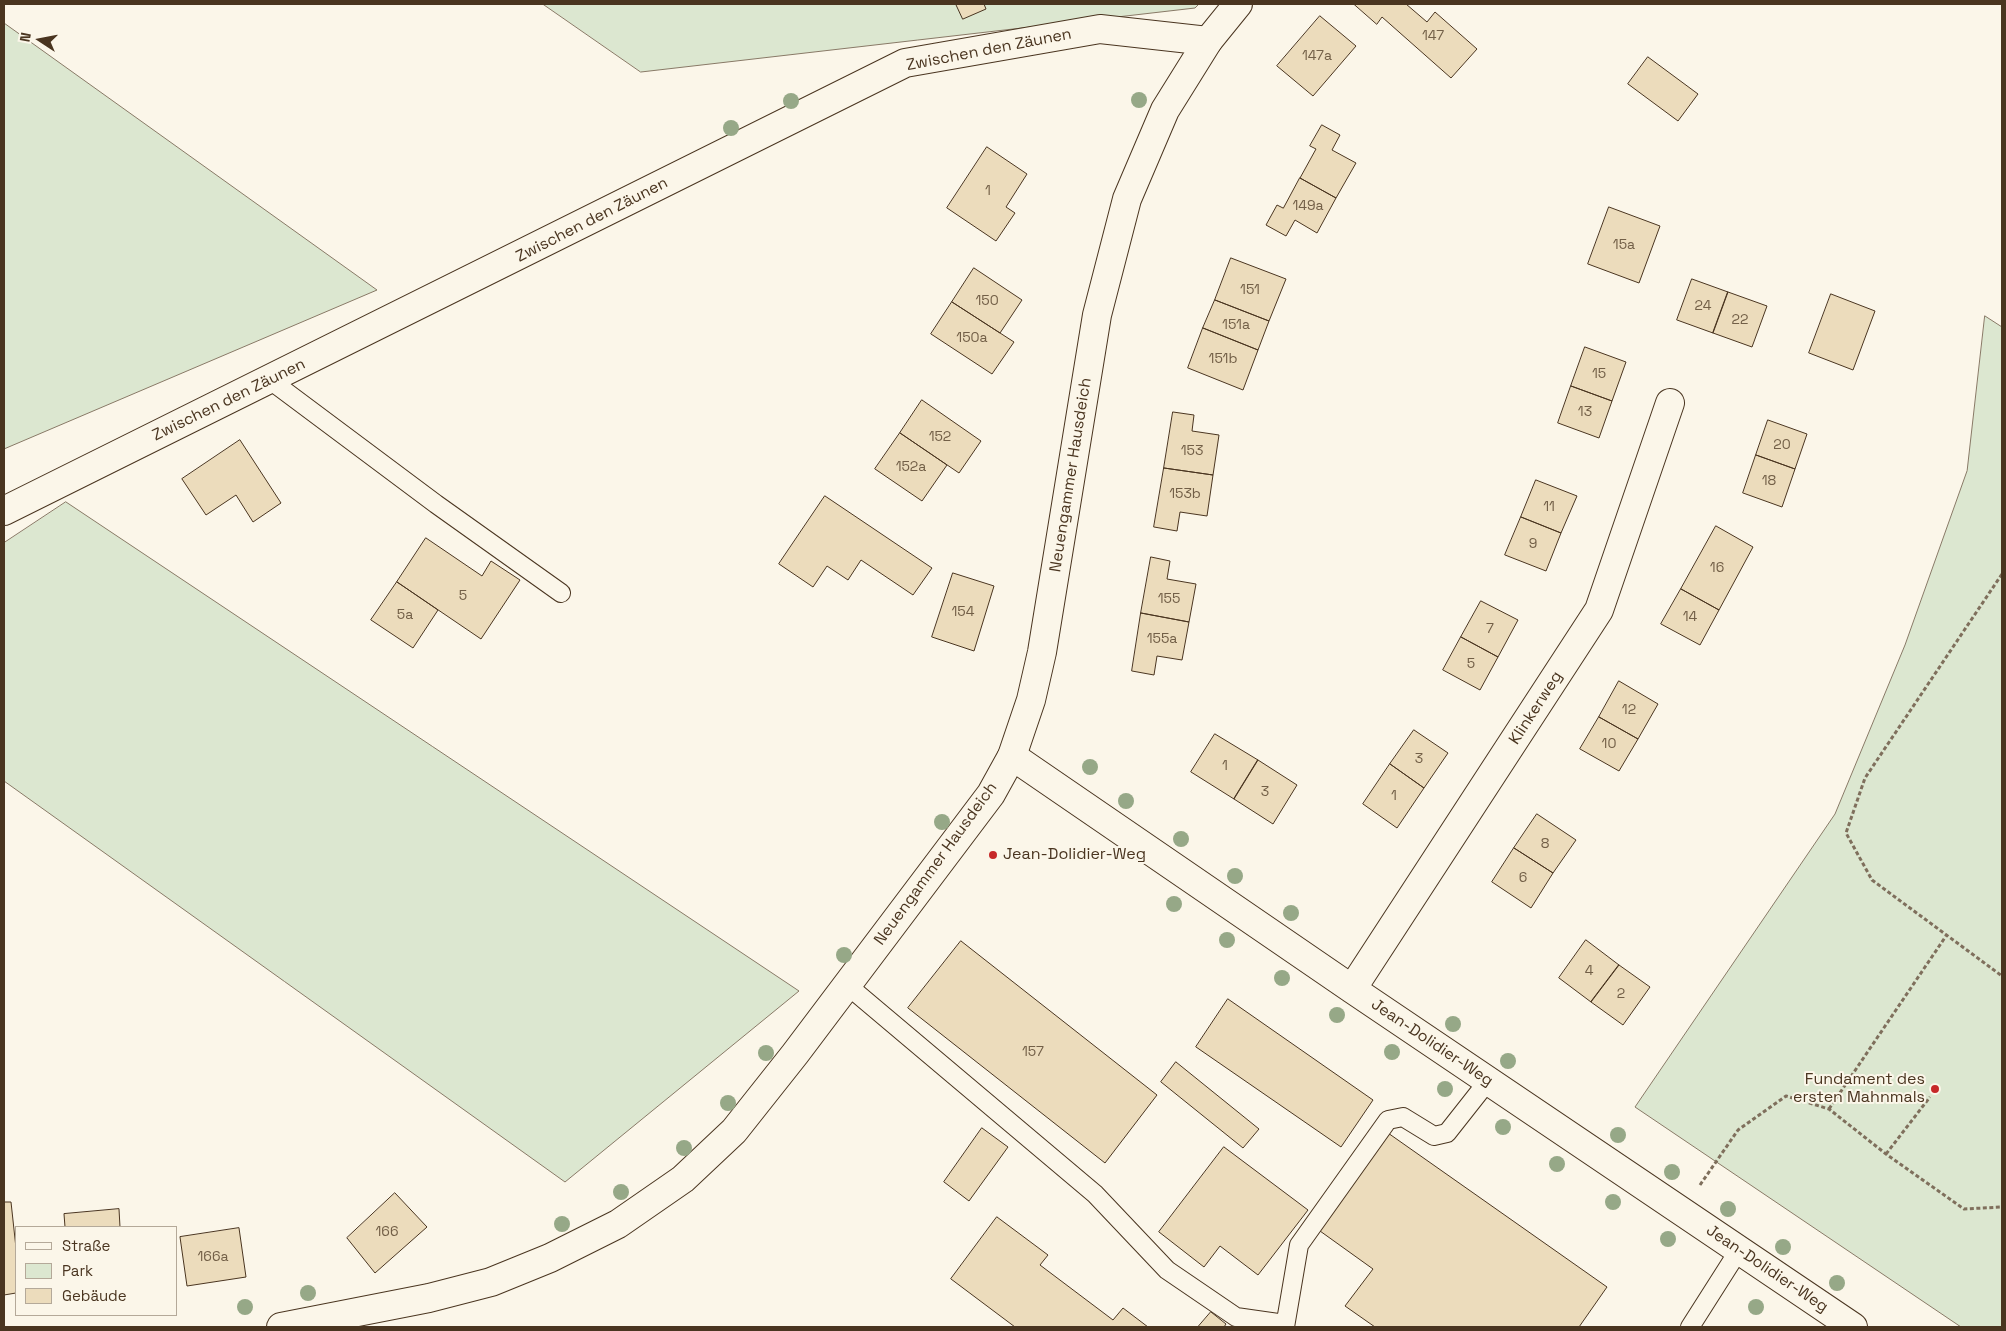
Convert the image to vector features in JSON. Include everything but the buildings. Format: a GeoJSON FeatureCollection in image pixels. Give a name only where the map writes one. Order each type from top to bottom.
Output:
{"type":"FeatureCollection","features":[{"type":"Feature","properties":{"kind":"street","name":"Neuengammer Hausdeich"},"geometry":{"type":"LineString","coordinates":[[281,1327],[429,1298],[492,1282],[550,1258],[618,1224],[683,1179],[734,1131],[964,833],[991,794],[1012,756],[1031,700],[1042,652],[1097,315],[1127,199],[1165,110],[1208,41],[1238,4]]}},
{"type":"Feature","properties":{"kind":"street","name":"Zwischen den Zäunen"},"geometry":{"type":"LineString","coordinates":[[4,512],[905,63],[1100,29],[1208,41]]}},
{"type":"Feature","properties":{"kind":"street","name":"Klinkerweg"},"geometry":{"type":"LineString","coordinates":[[1352,989],[1599,610],[1670,403]]}},
{"type":"Feature","properties":{"kind":"street","name":"Jean-Dolidier-Weg"},"geometry":{"type":"LineString","coordinates":[[1012,756],[1352,989],[1853,1327]]}},
{"type":"Feature","properties":{"kind":"lane"},"geometry":{"type":"LineString","coordinates":[[270,380],[436,504],[561,593]]}},
{"type":"Feature","properties":{"kind":"lane"},"geometry":{"type":"LineString","coordinates":[[847,985],[1095,1194],[1166,1270],[1236,1317],[1285,1326],[1299,1245],[1388,1120],[1403,1117],[1434,1136],[1447,1133],[1488,1081]]}},
{"type":"Feature","properties":{"kind":"lane"},"geometry":{"type":"LineString","coordinates":[[1690,1327],[1739,1250]]}},
{"type":"Feature","properties":{"kind":"path"},"geometry":{"type":"LineString","coordinates":[[2002,574],[1865,778],[1846,833],[1872,880],[2002,976]]}},
{"type":"Feature","properties":{"kind":"path"},"geometry":{"type":"LineString","coordinates":[[1829,1109],[1946,936]]}},
{"type":"Feature","properties":{"kind":"path"},"geometry":{"type":"LineString","coordinates":[[1681,1211],[1738,1130],[1786,1096],[1829,1109],[1886,1154],[1964,1209],[2002,1207]]}},
{"type":"Feature","properties":{"kind":"path"},"geometry":{"type":"LineString","coordinates":[[1886,1154],[1930,1097]]}},
{"type":"Feature","properties":{"kind":"green space"},"geometry":{"type":"Polygon","coordinates":[[[543,4],[1199,4],[1195,8],[641,72],[543,4]]]}},
{"type":"Feature","properties":{"kind":"green space"},"geometry":{"type":"Polygon","coordinates":[[[4,23],[377,290],[4,449],[4,23]]]}},
{"type":"Feature","properties":{"kind":"green space"},"geometry":{"type":"Polygon","coordinates":[[[1985,316],[2002,327],[2002,1327],[1961,1327],[1635,1107],[1835,814],[1905,645],[1967,471],[1985,316]]]}},
{"type":"Feature","properties":{"kind":"green space"},"geometry":{"type":"Polygon","coordinates":[[[66,502],[799,991],[565,1182],[4,781],[4,543],[66,502]]]}},
{"type":"Feature","properties":{"kind":"place","name":"Jean-Dolidier-Weg"},"geometry":{"type":"Point","coordinates":[993,855]}},
{"type":"Feature","properties":{"kind":"place","name":"Fundament des ersten Mahnmals"},"geometry":{"type":"Point","coordinates":[1935,1089]}}]}
